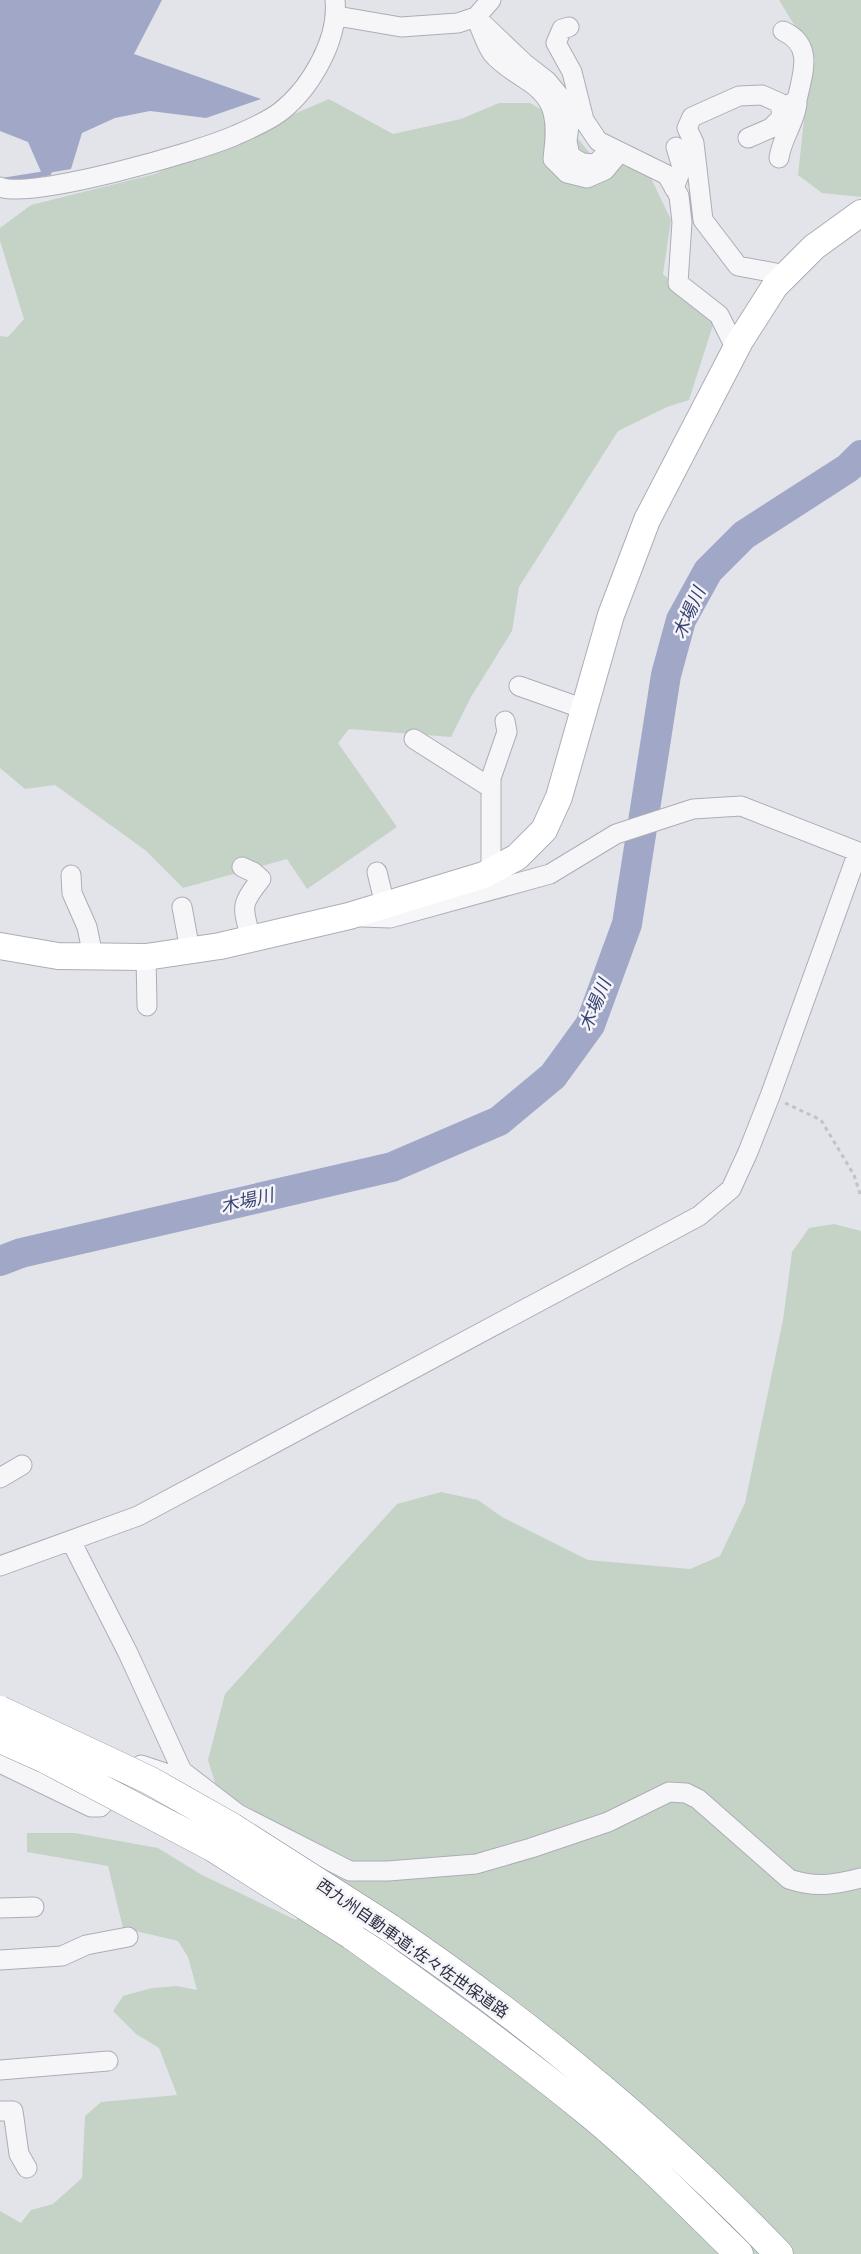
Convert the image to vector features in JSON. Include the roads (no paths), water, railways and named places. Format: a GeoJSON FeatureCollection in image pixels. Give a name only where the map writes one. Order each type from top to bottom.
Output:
{"type":"FeatureCollection","features":[{"type":"Feature","properties":{"kind":"highway","name":"西九州自動車道;佐々佐世保道路"},"geometry":{"type":"LineString","coordinates":[[0,1710],[148,1780],[232,1827],[390,1928],[463,1978],[609,2093],[684,2160],[779,2254]]}},
{"type":"Feature","properties":{"kind":"highway","name":"西九州自動車道;佐々佐世保道路"},"geometry":{"type":"LineString","coordinates":[[0,1739],[70,1772],[212,1847],[351,1935],[433,1994],[590,2115],[665,2182],[739,2254]]}},
{"type":"Feature","properties":{"kind":"street"},"geometry":{"type":"LineString","coordinates":[[3,188],[41,188],[126,169],[235,136],[280,112],[319,68],[336,8],[400,27],[458,23],[476,18],[491,0]]}},
{"type":"Feature","properties":{"kind":"street"},"geometry":{"type":"LineString","coordinates":[[476,18],[492,53],[513,72],[535,85],[553,107],[556,133],[553,159],[567,173],[587,178],[605,170],[616,150]]}},
{"type":"Feature","properties":{"kind":"street"},"geometry":{"type":"LineString","coordinates":[[568,27],[562,29],[556,43],[572,72],[584,120],[598,141],[667,175],[676,192],[682,222],[678,283],[719,315],[736,349]]}},
{"type":"Feature","properties":{"kind":"street"},"geometry":{"type":"LineString","coordinates":[[748,138],[771,128],[782,117],[803,74],[804,52],[796,37],[783,31]]}},
{"type":"Feature","properties":{"kind":"street"},"geometry":{"type":"LineString","coordinates":[[786,275],[738,266],[703,220],[694,143],[687,128],[692,117],[739,96],[762,95],[780,103],[789,104]]}},
{"type":"Feature","properties":{"kind":"street"},"geometry":{"type":"LineString","coordinates":[[779,158],[781,144],[795,119],[789,104]]}},
{"type":"Feature","properties":{"kind":"street"},"geometry":{"type":"LineString","coordinates":[[676,148],[682,167],[676,192]]}},
{"type":"Feature","properties":{"kind":"street"},"geometry":{"type":"LineString","coordinates":[[676,192],[700,190]]}},
{"type":"Feature","properties":{"kind":"street"},"geometry":{"type":"LineString","coordinates":[[0,946],[58,956],[146,957],[190,950],[349,916],[491,870],[517,857],[544,830],[559,797],[611,615],[647,520],[736,349],[775,286],[814,247],[861,213]]}},
{"type":"Feature","properties":{"kind":"street"},"geometry":{"type":"LineString","coordinates":[[519,686],[584,709]]}},
{"type":"Feature","properties":{"kind":"street"},"geometry":{"type":"LineString","coordinates":[[491,870],[491,778],[506,732],[505,722]]}},
{"type":"Feature","properties":{"kind":"street"},"geometry":{"type":"LineString","coordinates":[[414,739],[491,788]]}},
{"type":"Feature","properties":{"kind":"street"},"geometry":{"type":"LineString","coordinates":[[0,1566],[146,1512],[699,1216],[731,1189],[770,1096],[860,852],[741,806],[693,809],[616,834],[550,874],[390,918],[349,916]]}},
{"type":"Feature","properties":{"kind":"street"},"geometry":{"type":"LineString","coordinates":[[242,867],[253,872],[260,879],[244,907],[251,938]]}},
{"type":"Feature","properties":{"kind":"street"},"geometry":{"type":"LineString","coordinates":[[377,872],[385,905]]}},
{"type":"Feature","properties":{"kind":"street"},"geometry":{"type":"LineString","coordinates":[[71,875],[72,893],[87,927],[93,956]]}},
{"type":"Feature","properties":{"kind":"street"},"geometry":{"type":"LineString","coordinates":[[182,907],[190,950]]}},
{"type":"Feature","properties":{"kind":"street"},"geometry":{"type":"LineString","coordinates":[[146,957],[147,1006]]}},
{"type":"Feature","properties":{"kind":"street"},"geometry":{"type":"LineString","coordinates":[[0,1478],[22,1465]]}},
{"type":"Feature","properties":{"kind":"street"},"geometry":{"type":"LineString","coordinates":[[71,1541],[128,1653],[182,1771],[238,1814],[350,1870],[388,1871],[476,1864],[608,1822],[669,1792],[686,1793],[698,1799],[789,1879],[806,1885],[834,1885],[861,1878]]}},
{"type":"Feature","properties":{"kind":"street"},"geometry":{"type":"LineString","coordinates":[[0,1763],[91,1807],[100,1807],[141,1765],[168,1774],[192,1779]]}},
{"type":"Feature","properties":{"kind":"street"},"geometry":{"type":"LineString","coordinates":[[0,1908],[34,1906]]}},
{"type":"Feature","properties":{"kind":"street"},"geometry":{"type":"LineString","coordinates":[[0,1960],[62,1956],[86,1945],[128,1937]]}},
{"type":"Feature","properties":{"kind":"street"},"geometry":{"type":"LineString","coordinates":[[0,2070],[108,2061]]}},
{"type":"Feature","properties":{"kind":"street"},"geometry":{"type":"LineString","coordinates":[[0,2112],[13,2111],[19,2154],[27,2168]]}},
{"type":"Feature","properties":{"kind":"water"},"geometry":{"type":"Polygon","coordinates":[[[0,0],[162,0],[134,54],[261,99],[206,118],[150,111],[115,118],[82,133],[71,169],[42,174],[28,142],[0,131],[0,0]]]}},
{"type":"Feature","properties":{"kind":"waterway"},"geometry":{"type":"LineString","coordinates":[[5,180],[49,173]]}},
{"type":"Feature","properties":{"kind":"waterway","name":"木場川"},"geometry":{"type":"LineString","coordinates":[[0,1261],[21,1253],[392,1167],[499,1121],[553,1076],[590,1025],[627,924],[666,675],[681,620],[708,571],[744,535],[848,468],[861,455]]}}]}
